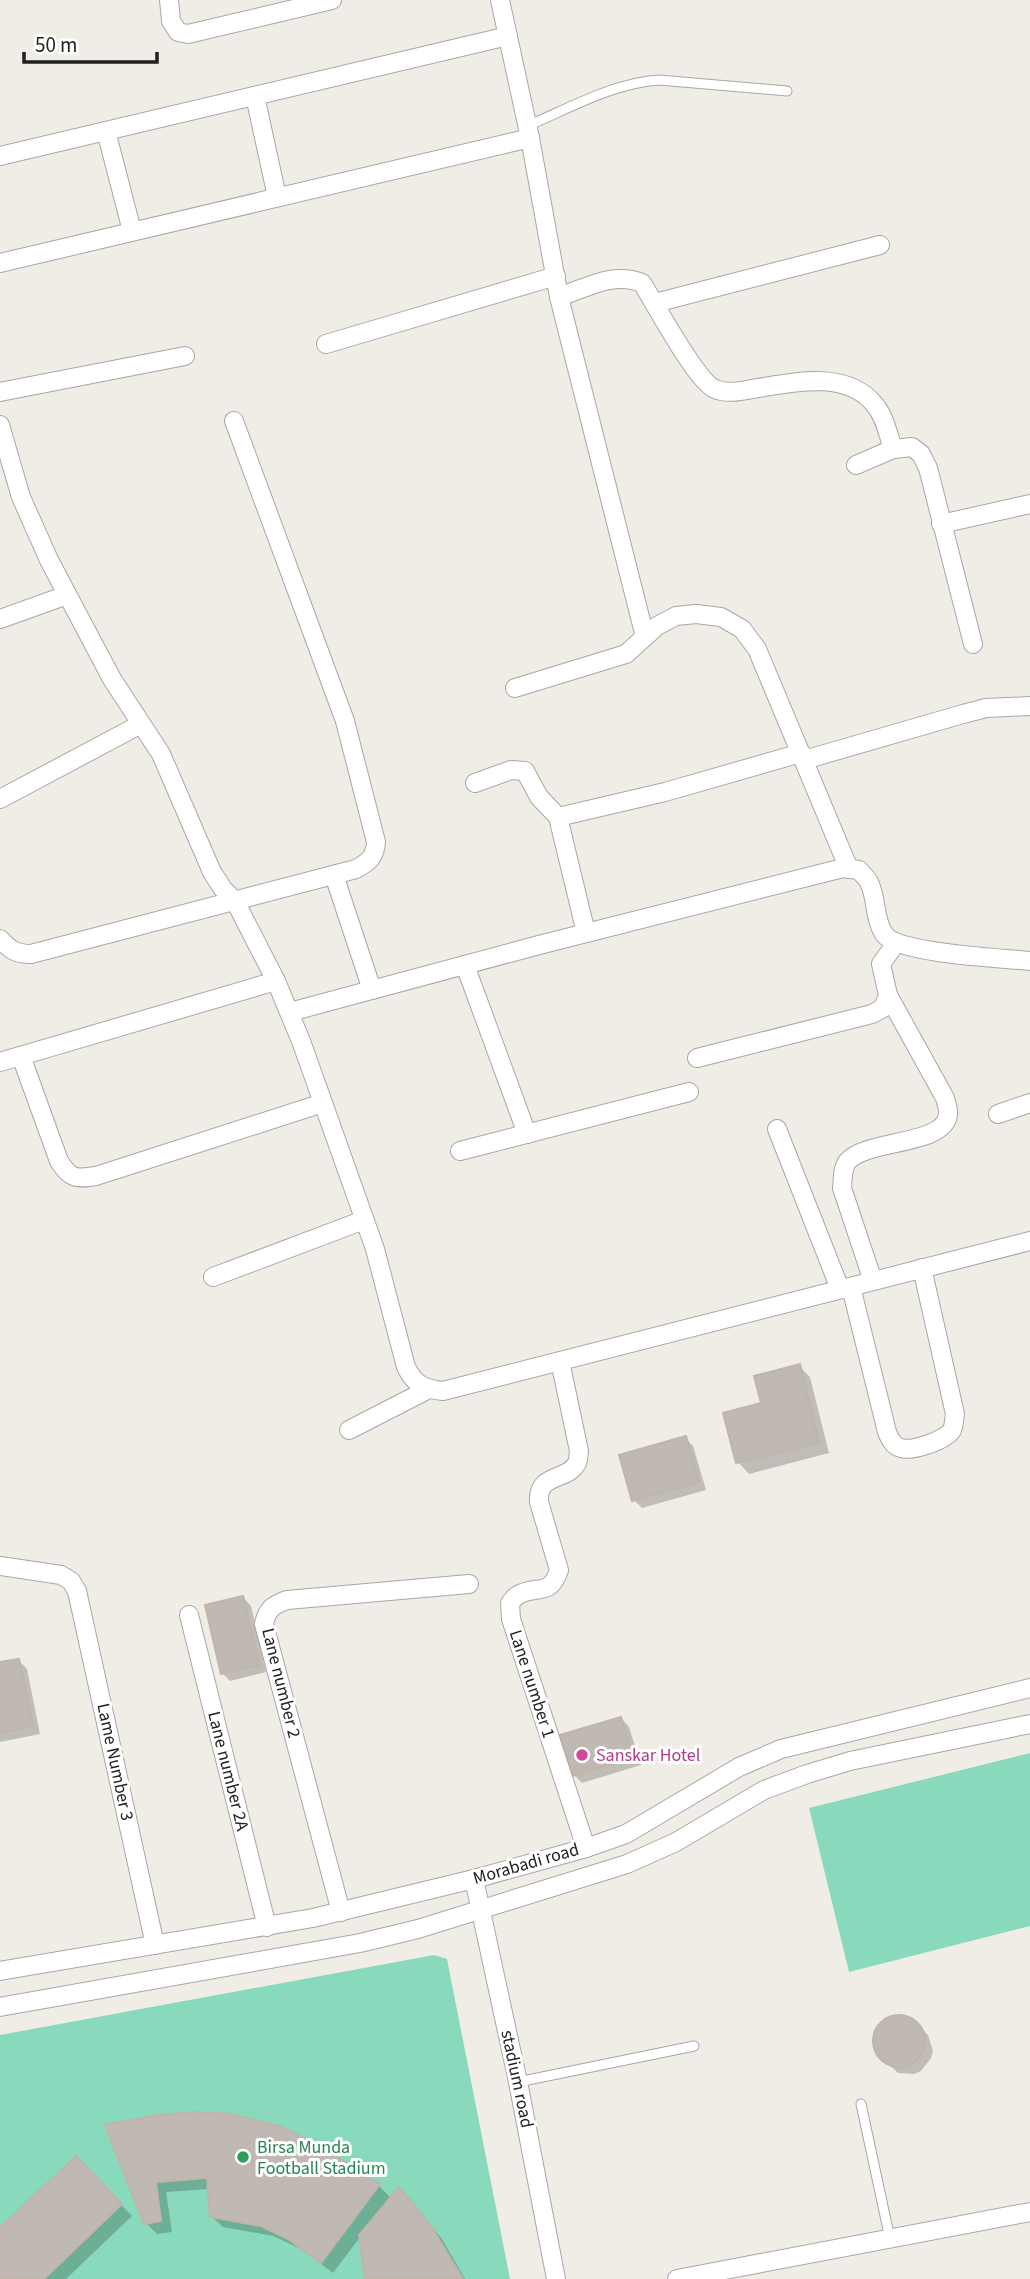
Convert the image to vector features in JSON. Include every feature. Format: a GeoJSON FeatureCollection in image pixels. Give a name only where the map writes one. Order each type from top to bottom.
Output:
{"type":"FeatureCollection","features":[{"type":"Feature","properties":{"kind":"street"},"geometry":{"type":"LineString","coordinates":[[169,0],[171,21],[177,32],[188,34],[332,0]]}},
{"type":"Feature","properties":{"kind":"street"},"geometry":{"type":"LineString","coordinates":[[500,0],[529,132],[559,297],[645,637]]}},
{"type":"Feature","properties":{"kind":"street"},"geometry":{"type":"LineString","coordinates":[[0,156],[508,36]]}},
{"type":"Feature","properties":{"kind":"street"},"geometry":{"type":"LineString","coordinates":[[255,96],[277,197]]}},
{"type":"Feature","properties":{"kind":"street"},"geometry":{"type":"LineString","coordinates":[[106,131],[132,231]]}},
{"type":"Feature","properties":{"kind":"street"},"geometry":{"type":"LineString","coordinates":[[0,263],[277,197],[529,132]]}},
{"type":"Feature","properties":{"kind":"street"},"geometry":{"type":"LineString","coordinates":[[655,303],[880,245]]}},
{"type":"Feature","properties":{"kind":"street"},"geometry":{"type":"LineString","coordinates":[[326,344],[556,276]]}},
{"type":"Feature","properties":{"kind":"street"},"geometry":{"type":"LineString","coordinates":[[559,297],[612,278],[629,277],[642,283],[701,378],[715,390],[735,392],[803,381],[833,383],[853,388],[878,410],[893,449]]}},
{"type":"Feature","properties":{"kind":"street"},"geometry":{"type":"LineString","coordinates":[[0,393],[185,356]]}},
{"type":"Feature","properties":{"kind":"street"},"geometry":{"type":"LineString","coordinates":[[0,939],[9,949],[19,954],[31,954],[356,869],[369,862],[375,853],[376,842],[345,721],[234,421]]}},
{"type":"Feature","properties":{"kind":"street"},"geometry":{"type":"LineString","coordinates":[[0,425],[21,498],[66,595],[112,678],[161,754],[212,872],[235,901],[290,1012],[375,1250],[406,1367],[414,1381],[426,1390]]}},
{"type":"Feature","properties":{"kind":"street"},"geometry":{"type":"LineString","coordinates":[[856,465],[893,449],[912,447],[921,454],[928,468],[973,644]]}},
{"type":"Feature","properties":{"kind":"street"},"geometry":{"type":"LineString","coordinates":[[941,524],[1030,504]]}},
{"type":"Feature","properties":{"kind":"street"},"geometry":{"type":"LineString","coordinates":[[0,619],[66,595]]}},
{"type":"Feature","properties":{"kind":"street"},"geometry":{"type":"LineString","coordinates":[[515,688],[611,660],[635,648],[657,626],[676,616],[696,614],[721,617],[742,629],[757,649],[849,869]]}},
{"type":"Feature","properties":{"kind":"street"},"geometry":{"type":"LineString","coordinates":[[558,817],[685,787],[986,708],[1030,706]]}},
{"type":"Feature","properties":{"kind":"street"},"geometry":{"type":"LineString","coordinates":[[0,799],[141,724]]}},
{"type":"Feature","properties":{"kind":"street"},"geometry":{"type":"LineString","coordinates":[[475,783],[511,769],[524,771],[539,797],[558,817],[586,933]]}},
{"type":"Feature","properties":{"kind":"street"},"geometry":{"type":"LineString","coordinates":[[290,1012],[586,933],[830,871],[849,869],[859,870],[869,883],[880,927],[887,938],[896,943],[919,949],[1030,961]]}},
{"type":"Feature","properties":{"kind":"street"},"geometry":{"type":"LineString","coordinates":[[334,875],[372,990]]}},
{"type":"Feature","properties":{"kind":"street"},"geometry":{"type":"LineString","coordinates":[[873,1281],[842,1188],[847,1162],[859,1153],[928,1135],[943,1126],[948,1115],[945,1098],[888,995],[880,964],[896,943]]}},
{"type":"Feature","properties":{"kind":"street"},"geometry":{"type":"LineString","coordinates":[[466,965],[527,1134]]}},
{"type":"Feature","properties":{"kind":"street"},"geometry":{"type":"LineString","coordinates":[[0,1062],[276,981]]}},
{"type":"Feature","properties":{"kind":"street"},"geometry":{"type":"LineString","coordinates":[[697,1058],[872,1014],[883,1008],[888,995]]}},
{"type":"Feature","properties":{"kind":"street"},"geometry":{"type":"LineString","coordinates":[[21,1056],[59,1161],[66,1172],[79,1179],[96,1177],[323,1103]]}},
{"type":"Feature","properties":{"kind":"street"},"geometry":{"type":"LineString","coordinates":[[460,1151],[689,1092]]}},
{"type":"Feature","properties":{"kind":"street"},"geometry":{"type":"LineString","coordinates":[[999,1114],[1030,1103]]}},
{"type":"Feature","properties":{"kind":"street"},"geometry":{"type":"LineString","coordinates":[[777,1129],[845,1288],[887,1432],[891,1441],[899,1448],[908,1450],[939,1441],[946,1436],[953,1429],[955,1414],[922,1268]]}},
{"type":"Feature","properties":{"kind":"street"},"geometry":{"type":"LineString","coordinates":[[213,1277],[365,1220]]}},
{"type":"Feature","properties":{"kind":"street"},"geometry":{"type":"LineString","coordinates":[[349,1430],[426,1390],[443,1391],[1030,1241]]}},
{"type":"Feature","properties":{"kind":"street","name":"Lane number 1"},"geometry":{"type":"LineString","coordinates":[[560,1361],[579,1451],[577,1462],[544,1483],[539,1492],[539,1502],[559,1570],[555,1581],[547,1588],[518,1595],[510,1603],[511,1619],[586,1848]]}},
{"type":"Feature","properties":{"kind":"street","name":"Lame Number 3"},"geometry":{"type":"LineString","coordinates":[[0,1566],[61,1575],[71,1581],[80,1601],[155,1945]]}},
{"type":"Feature","properties":{"kind":"street","name":"Lane number 2"},"geometry":{"type":"LineString","coordinates":[[341,1912],[264,1624],[267,1612],[275,1604],[286,1600],[469,1584]]}},
{"type":"Feature","properties":{"kind":"street","name":"Lane number 2A"},"geometry":{"type":"LineString","coordinates":[[189,1615],[267,1927]]}},
{"type":"Feature","properties":{"kind":"street","name":"Morabadi road"},"geometry":{"type":"LineString","coordinates":[[0,1971],[267,1927],[341,1912],[474,1879],[626,1834],[739,1767],[781,1749],[1030,1688]]}},
{"type":"Feature","properties":{"kind":"street","name":"Morabadi road"},"geometry":{"type":"LineString","coordinates":[[0,2007],[360,1943],[418,1929],[628,1864],[676,1842],[764,1790],[807,1774],[850,1761],[1030,1724]]}},
{"type":"Feature","properties":{"kind":"street","name":"stadium road"},"geometry":{"type":"LineString","coordinates":[[474,1879],[518,2082],[556,2279]]}},
{"type":"Feature","properties":{"kind":"street"},"geometry":{"type":"LineString","coordinates":[[677,2279],[1030,2212]]}},
{"type":"Feature","properties":{"kind":"lane"},"geometry":{"type":"LineString","coordinates":[[529,132],[610,90],[639,81],[659,80],[787,91]]}},
{"type":"Feature","properties":{"kind":"lane"},"geometry":{"type":"LineString","coordinates":[[518,2082],[694,2046]]}},
{"type":"Feature","properties":{"kind":"lane"},"geometry":{"type":"LineString","coordinates":[[861,2104],[890,2239]]}},
{"type":"Feature","properties":{"kind":"green space"},"geometry":{"type":"Polygon","coordinates":[[[1030,1753],[1030,1926],[849,1972],[809,1808],[1030,1753]]]}},
{"type":"Feature","properties":{"kind":"green space","name":"Birsa Munda Football Stadium"},"geometry":{"type":"Polygon","coordinates":[[[434,1955],[447,1959],[510,2279],[0,2279],[0,2035],[434,1955]]]}},
{"type":"Feature","properties":{"kind":"building"},"geometry":{"type":"Polygon","coordinates":[[[800,1364],[819,1442],[736,1463],[723,1413],[761,1403],[754,1376],[800,1364]]]}},
{"type":"Feature","properties":{"kind":"building"},"geometry":{"type":"Polygon","coordinates":[[[686,1436],[699,1482],[632,1501],[619,1455],[686,1436]]]}},
{"type":"Feature","properties":{"kind":"building"},"geometry":{"type":"Polygon","coordinates":[[[243,1596],[259,1665],[221,1674],[205,1605],[243,1596]]]}},
{"type":"Feature","properties":{"kind":"building"},"geometry":{"type":"Polygon","coordinates":[[[19,1659],[33,1726],[0,1733],[0,1662],[19,1659]]]}},
{"type":"Feature","properties":{"kind":"building"},"geometry":{"type":"Polygon","coordinates":[[[621,1717],[634,1757],[572,1776],[560,1735],[621,1717]]]}},
{"type":"Feature","properties":{"kind":"building"},"geometry":{"type":"Polygon","coordinates":[[[899,2015],[918,2022],[925,2041],[918,2060],[899,2067],[880,2060],[873,2041],[880,2022],[899,2015]]]}},
{"type":"Feature","properties":{"kind":"building"},"geometry":{"type":"Polygon","coordinates":[[[193,2112],[232,2114],[282,2127],[321,2147],[380,2184],[321,2263],[288,2239],[261,2226],[210,2217],[207,2178],[156,2182],[161,2221],[144,2224],[105,2125],[193,2112]]]}},
{"type":"Feature","properties":{"kind":"building"},"geometry":{"type":"Polygon","coordinates":[[[76,2156],[122,2204],[44,2279],[0,2279],[0,2228],[76,2156]]]}},
{"type":"Feature","properties":{"kind":"building"},"geometry":{"type":"Polygon","coordinates":[[[399,2187],[431,2226],[463,2279],[365,2279],[359,2235],[399,2187]]]}},
{"type":"Feature","properties":{"kind":"place","name":"Sanskar Hotel"},"geometry":{"type":"Point","coordinates":[582,1755]}},
{"type":"Feature","properties":{"kind":"place","name":"Birsa Munda Football Stadium"},"geometry":{"type":"Point","coordinates":[243,2157]}}]}
